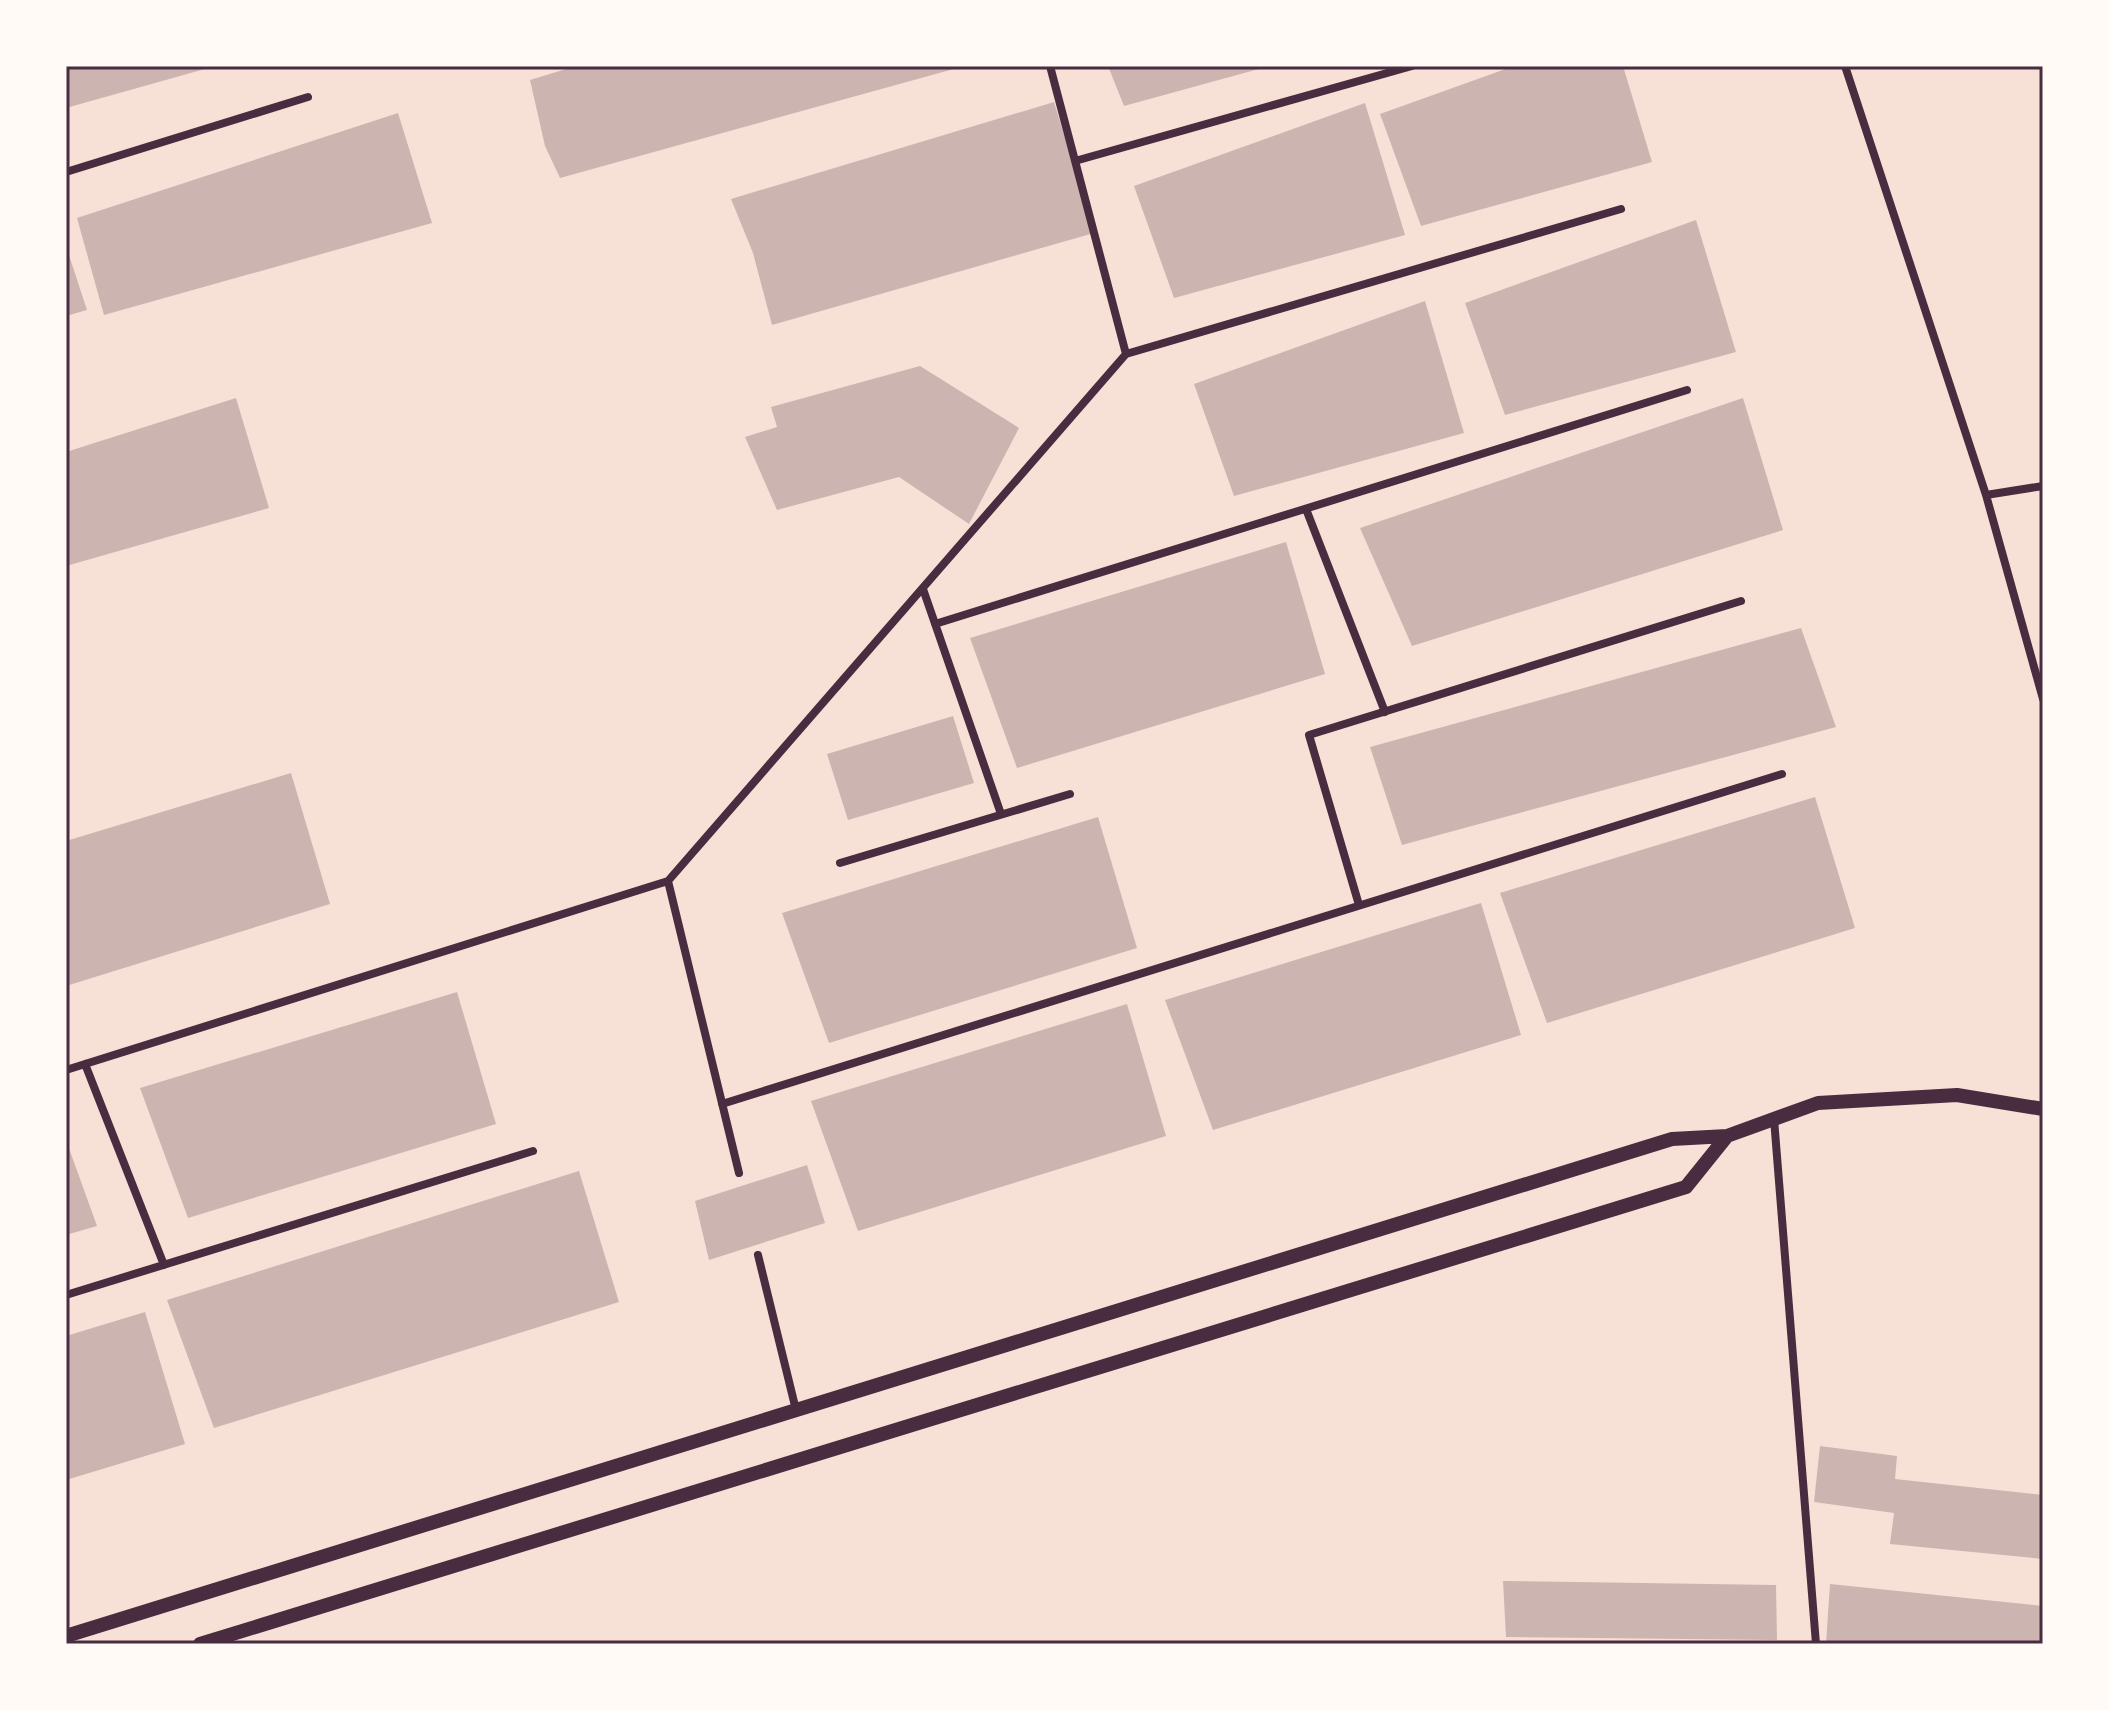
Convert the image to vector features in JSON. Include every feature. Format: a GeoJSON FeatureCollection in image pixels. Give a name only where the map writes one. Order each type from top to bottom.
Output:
{"type":"FeatureCollection","features":[{"type":"Feature","properties":{"kind":"street"},"geometry":{"type":"LineString","coordinates":[[1050,66],[1126,354]]}},
{"type":"Feature","properties":{"kind":"street"},"geometry":{"type":"LineString","coordinates":[[1075,161],[1412,66]]}},
{"type":"Feature","properties":{"kind":"street"},"geometry":{"type":"LineString","coordinates":[[1845,66],[1986,495],[2043,699]]}},
{"type":"Feature","properties":{"kind":"street"},"geometry":{"type":"LineString","coordinates":[[66,172],[308,97]]}},
{"type":"Feature","properties":{"kind":"street"},"geometry":{"type":"LineString","coordinates":[[66,1070],[668,881],[1126,354],[1621,209]]}},
{"type":"Feature","properties":{"kind":"street"},"geometry":{"type":"LineString","coordinates":[[935,624],[1687,390]]}},
{"type":"Feature","properties":{"kind":"street"},"geometry":{"type":"LineString","coordinates":[[1986,495],[2043,486]]}},
{"type":"Feature","properties":{"kind":"street"},"geometry":{"type":"LineString","coordinates":[[1306,509],[1385,712]]}},
{"type":"Feature","properties":{"kind":"street"},"geometry":{"type":"LineString","coordinates":[[923,589],[1001,814]]}},
{"type":"Feature","properties":{"kind":"street"},"geometry":{"type":"LineString","coordinates":[[1359,905],[1309,735],[1741,601]]}},
{"type":"Feature","properties":{"kind":"street"},"geometry":{"type":"LineString","coordinates":[[722,1104],[1782,774]]}},
{"type":"Feature","properties":{"kind":"street"},"geometry":{"type":"LineString","coordinates":[[840,863],[1070,794]]}},
{"type":"Feature","properties":{"kind":"street"},"geometry":{"type":"LineString","coordinates":[[668,881],[739,1173]]}},
{"type":"Feature","properties":{"kind":"street"},"geometry":{"type":"LineString","coordinates":[[85,1064],[164,1265]]}},
{"type":"Feature","properties":{"kind":"street"},"geometry":{"type":"LineString","coordinates":[[66,1636],[1672,1139],[1727,1136],[1818,1103],[1957,1095],[2043,1109]]}},
{"type":"Feature","properties":{"kind":"street"},"geometry":{"type":"LineString","coordinates":[[1774,1119],[1816,1644]]}},
{"type":"Feature","properties":{"kind":"street"},"geometry":{"type":"LineString","coordinates":[[200,1644],[1686,1187],[1727,1136]]}},
{"type":"Feature","properties":{"kind":"street"},"geometry":{"type":"LineString","coordinates":[[66,1295],[533,1151]]}},
{"type":"Feature","properties":{"kind":"street"},"geometry":{"type":"LineString","coordinates":[[758,1255],[796,1410]]}},
{"type":"Feature","properties":{"kind":"building"},"geometry":{"type":"Polygon","coordinates":[[[66,66],[212,66],[212,67],[66,108],[66,66]]]}},
{"type":"Feature","properties":{"kind":"building"},"geometry":{"type":"Polygon","coordinates":[[[576,66],[961,67],[560,178],[545,146],[530,80],[576,66]]]}},
{"type":"Feature","properties":{"kind":"building"},"geometry":{"type":"Polygon","coordinates":[[[1108,66],[1266,66],[1266,67],[1124,106],[1108,66]]]}},
{"type":"Feature","properties":{"kind":"building"},"geometry":{"type":"Polygon","coordinates":[[[1514,66],[1623,66],[1652,162],[1421,226],[1380,114],[1514,66]]]}},
{"type":"Feature","properties":{"kind":"building"},"geometry":{"type":"Polygon","coordinates":[[[1054,102],[1094,233],[772,325],[753,253],[731,199],[1054,102]]]}},
{"type":"Feature","properties":{"kind":"building"},"geometry":{"type":"Polygon","coordinates":[[[1365,103],[1405,235],[1174,298],[1134,186],[1365,103]]]}},
{"type":"Feature","properties":{"kind":"building"},"geometry":{"type":"Polygon","coordinates":[[[398,113],[432,223],[104,315],[77,218],[398,113]]]}},
{"type":"Feature","properties":{"kind":"building"},"geometry":{"type":"Polygon","coordinates":[[[1696,220],[1736,352],[1505,415],[1465,303],[1696,220]]]}},
{"type":"Feature","properties":{"kind":"building"},"geometry":{"type":"Polygon","coordinates":[[[66,246],[87,310],[66,316],[66,246]]]}},
{"type":"Feature","properties":{"kind":"building"},"geometry":{"type":"Polygon","coordinates":[[[1425,301],[1464,433],[1234,496],[1194,384],[1425,301]]]}},
{"type":"Feature","properties":{"kind":"building"},"geometry":{"type":"Polygon","coordinates":[[[920,366],[1019,428],[969,524],[899,477],[777,510],[745,437],[777,427],[771,407],[920,366]]]}},
{"type":"Feature","properties":{"kind":"building"},"geometry":{"type":"Polygon","coordinates":[[[236,398],[269,508],[66,566],[66,452],[236,398]]]}},
{"type":"Feature","properties":{"kind":"building"},"geometry":{"type":"Polygon","coordinates":[[[1743,398],[1783,530],[1412,646],[1360,528],[1743,398]]]}},
{"type":"Feature","properties":{"kind":"building"},"geometry":{"type":"Polygon","coordinates":[[[1286,542],[1325,674],[1017,768],[970,638],[1286,542]]]}},
{"type":"Feature","properties":{"kind":"building"},"geometry":{"type":"Polygon","coordinates":[[[1801,628],[1836,727],[1402,845],[1370,747],[1801,628]]]}},
{"type":"Feature","properties":{"kind":"building"},"geometry":{"type":"Polygon","coordinates":[[[953,716],[974,783],[848,820],[827,754],[953,716]]]}},
{"type":"Feature","properties":{"kind":"building"},"geometry":{"type":"Polygon","coordinates":[[[291,773],[330,904],[66,986],[66,841],[291,773]]]}},
{"type":"Feature","properties":{"kind":"building"},"geometry":{"type":"Polygon","coordinates":[[[1815,797],[1855,928],[1547,1023],[1500,893],[1815,797]]]}},
{"type":"Feature","properties":{"kind":"building"},"geometry":{"type":"Polygon","coordinates":[[[1098,817],[1137,948],[829,1043],[782,913],[1098,817]]]}},
{"type":"Feature","properties":{"kind":"building"},"geometry":{"type":"Polygon","coordinates":[[[1481,903],[1521,1035],[1213,1130],[1165,1000],[1481,903]]]}},
{"type":"Feature","properties":{"kind":"building"},"geometry":{"type":"Polygon","coordinates":[[[457,992],[496,1124],[188,1218],[140,1088],[457,992]]]}},
{"type":"Feature","properties":{"kind":"building"},"geometry":{"type":"Polygon","coordinates":[[[1127,1004],[1166,1136],[858,1231],[811,1101],[1127,1004]]]}},
{"type":"Feature","properties":{"kind":"building"},"geometry":{"type":"Polygon","coordinates":[[[66,1140],[97,1226],[66,1235],[66,1140]]]}},
{"type":"Feature","properties":{"kind":"building"},"geometry":{"type":"Polygon","coordinates":[[[807,1165],[825,1223],[709,1260],[695,1201],[807,1165]]]}},
{"type":"Feature","properties":{"kind":"building"},"geometry":{"type":"Polygon","coordinates":[[[579,1171],[619,1302],[214,1428],[167,1300],[579,1171]]]}},
{"type":"Feature","properties":{"kind":"building"},"geometry":{"type":"Polygon","coordinates":[[[145,1312],[185,1444],[66,1480],[66,1336],[145,1312]]]}},
{"type":"Feature","properties":{"kind":"building"},"geometry":{"type":"Polygon","coordinates":[[[1820,1446],[1897,1456],[1895,1479],[2043,1495],[2043,1559],[1890,1544],[1894,1513],[1814,1502],[1820,1446]]]}},
{"type":"Feature","properties":{"kind":"building"},"geometry":{"type":"Polygon","coordinates":[[[1503,1581],[1776,1585],[1777,1640],[1506,1637],[1503,1581]]]}},
{"type":"Feature","properties":{"kind":"building"},"geometry":{"type":"Polygon","coordinates":[[[1830,1584],[2043,1606],[2043,1644],[1826,1644],[1830,1584]]]}}]}
